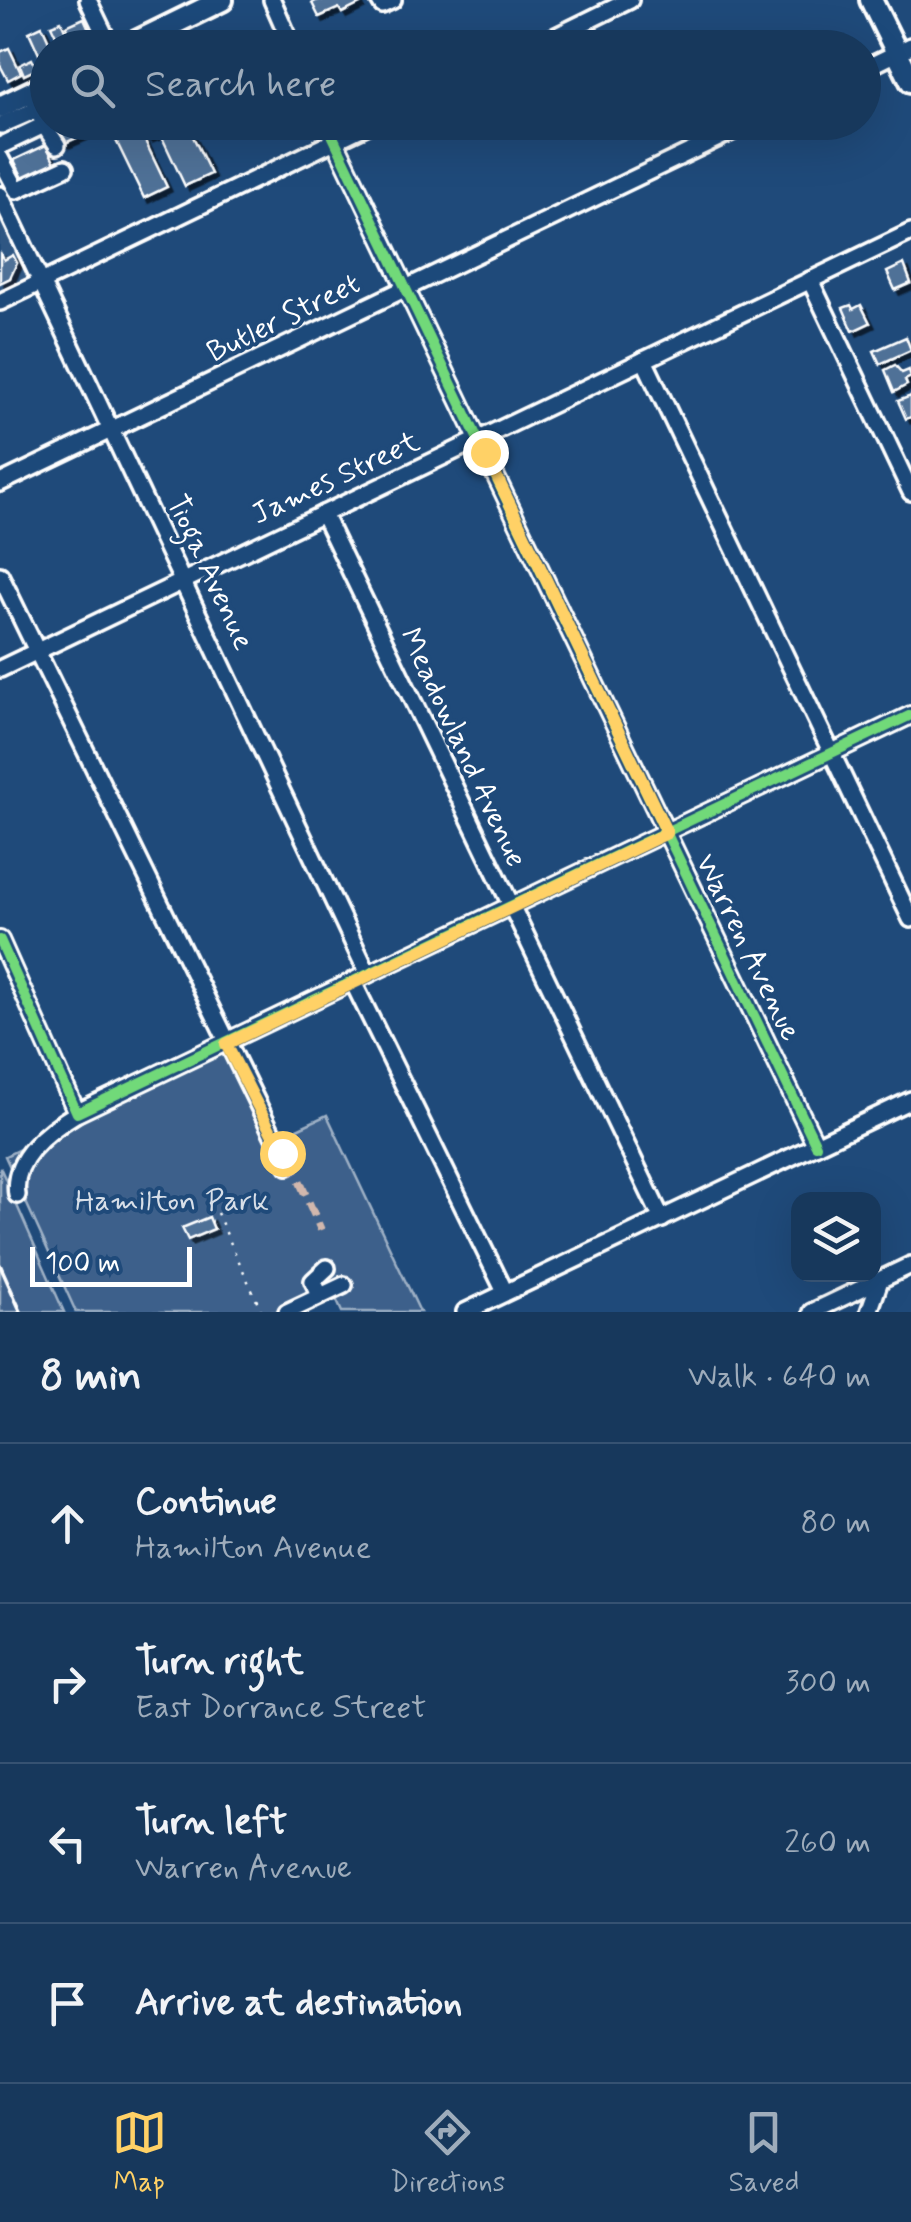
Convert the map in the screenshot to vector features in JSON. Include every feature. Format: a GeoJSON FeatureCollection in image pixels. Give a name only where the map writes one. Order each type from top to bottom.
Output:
{"type":"FeatureCollection","features":[{"type":"Feature","properties":{"kind":"main road"},"geometry":{"type":"LineString","coordinates":[[161,30],[222,0]]}},
{"type":"Feature","properties":{"kind":"main road"},"geometry":{"type":"LineString","coordinates":[[871,0],[904,49],[911,81]]}},
{"type":"Feature","properties":{"kind":"main road"},"geometry":{"type":"LineString","coordinates":[[1,111],[30,99]]}},
{"type":"Feature","properties":{"kind":"street"},"geometry":{"type":"LineString","coordinates":[[88,0],[102,30]]}},
{"type":"Feature","properties":{"kind":"street"},"geometry":{"type":"LineString","coordinates":[[272,0],[285,30]]}},
{"type":"Feature","properties":{"kind":"street"},"geometry":{"type":"LineString","coordinates":[[379,0],[382,5],[393,0]]}},
{"type":"Feature","properties":{"kind":"street"},"geometry":{"type":"LineString","coordinates":[[569,30],[630,0]]}},
{"type":"Feature","properties":{"kind":"street"},"geometry":{"type":"LineString","coordinates":[[881,60],[904,49]]}},
{"type":"Feature","properties":{"kind":"street"},"geometry":{"type":"LineString","coordinates":[[1,111],[5,144],[30,132]]}},
{"type":"Feature","properties":{"kind":"street"},"geometry":{"type":"LineString","coordinates":[[54,140],[57,145]]}},
{"type":"Feature","properties":{"kind":"street","name":"Butler Street"},"geometry":{"type":"LineString","coordinates":[[0,483],[715,140]]}},
{"type":"Feature","properties":{"kind":"street"},"geometry":{"type":"LineString","coordinates":[[0,302],[334,141]]}},
{"type":"Feature","properties":{"kind":"street","name":"Warren Avenue"},"geometry":{"type":"LineString","coordinates":[[334,141],[408,288],[816,1145]]}},
{"type":"Feature","properties":{"kind":"street"},"geometry":{"type":"LineString","coordinates":[[0,158],[16,190],[65,168]]}},
{"type":"Feature","properties":{"kind":"street","name":"Tioga Avenue"},"geometry":{"type":"LineString","coordinates":[[0,195],[184,579],[361,978],[498,1301]]}},
{"type":"Feature","properties":{"kind":"street","name":"James Street"},"geometry":{"type":"LineString","coordinates":[[0,670],[911,232]]}},
{"type":"Feature","properties":{"kind":"street"},"geometry":{"type":"LineString","coordinates":[[810,280],[911,492]]}},
{"type":"Feature","properties":{"kind":"street"},"geometry":{"type":"LineString","coordinates":[[644,360],[911,919]]}},
{"type":"Feature","properties":{"kind":"street","name":"Meadowland Avenue"},"geometry":{"type":"LineString","coordinates":[[323,514],[662,1219]]}},
{"type":"Feature","properties":{"kind":"street"},"geometry":{"type":"LineString","coordinates":[[0,576],[288,1166]]}},
{"type":"Feature","properties":{"kind":"street"},"geometry":{"type":"LineString","coordinates":[[17,1196],[16,1178],[24,1161],[53,1127],[77,1113],[911,715]]}},
{"type":"Feature","properties":{"kind":"street"},"geometry":{"type":"LineString","coordinates":[[0,940],[77,1113]]}},
{"type":"Feature","properties":{"kind":"street"},"geometry":{"type":"LineString","coordinates":[[465,1312],[498,1301],[911,1100]]}},
{"type":"Feature","properties":{"kind":"street"},"geometry":{"type":"LineString","coordinates":[[881,1280],[911,1265]]}},
{"type":"Feature","properties":{"kind":"street"},"geometry":{"type":"LineString","coordinates":[[320,1296],[313,1281],[327,1268]]}},
{"type":"Feature","properties":{"kind":"street"},"geometry":{"type":"LineString","coordinates":[[812,1312],[876,1282]]}},
{"type":"Feature","properties":{"kind":"street"},"geometry":{"type":"LineString","coordinates":[[869,1312],[879,1282]]}},
{"type":"Feature","properties":{"kind":"street"},"geometry":{"type":"LineString","coordinates":[[287,1312],[344,1285]]}},
{"type":"Feature","properties":{"kind":"path"},"geometry":{"type":"LineString","coordinates":[[217,1213],[262,1312]]}},
{"type":"Feature","properties":{"kind":"shaded area"},"geometry":{"type":"Polygon","coordinates":[[[0,212],[32,278],[0,293],[0,212]]]}},
{"type":"Feature","properties":{"kind":"green space","name":"Hamilton Park"},"geometry":{"type":"Polygon","coordinates":[[[224,1052],[267,1143],[327,1115],[420,1312],[342,1312],[331,1288],[279,1312],[76,1312],[5,1156],[224,1052]]]}},
{"type":"Feature","properties":{"kind":"green space"},"geometry":{"type":"Polygon","coordinates":[[[0,1167],[64,1312],[0,1312],[0,1167]]]}},
{"type":"Feature","properties":{"kind":"building"},"geometry":{"type":"Polygon","coordinates":[[[358,0],[360,4],[342,13],[339,8],[319,17],[312,3],[358,0]]]}},
{"type":"Feature","properties":{"kind":"building"},"geometry":{"type":"Polygon","coordinates":[[[84,18],[89,30],[68,30],[66,26],[84,18]]]}},
{"type":"Feature","properties":{"kind":"building"},"geometry":{"type":"Polygon","coordinates":[[[61,21],[65,30],[53,30],[51,25],[61,21]]]}},
{"type":"Feature","properties":{"kind":"building"},"geometry":{"type":"Polygon","coordinates":[[[9,48],[21,73],[8,80],[0,65],[0,52],[9,48]]]}},
{"type":"Feature","properties":{"kind":"building"},"geometry":{"type":"Polygon","coordinates":[[[30,60],[30,72],[24,75],[20,65],[30,60]]]}},
{"type":"Feature","properties":{"kind":"building"},"geometry":{"type":"Polygon","coordinates":[[[116,140],[145,140],[167,187],[144,198],[116,140]]]}},
{"type":"Feature","properties":{"kind":"building"},"geometry":{"type":"Polygon","coordinates":[[[163,140],[195,140],[211,174],[185,186],[163,140]]]}},
{"type":"Feature","properties":{"kind":"building"},"geometry":{"type":"Polygon","coordinates":[[[46,145],[57,167],[25,182],[14,160],[46,145]]]}},
{"type":"Feature","properties":{"kind":"building"},"geometry":{"type":"Polygon","coordinates":[[[0,252],[4,260],[13,255],[17,263],[10,278],[0,283],[0,252]]]}},
{"type":"Feature","properties":{"kind":"building"},"geometry":{"type":"Polygon","coordinates":[[[904,264],[911,283],[895,290],[887,272],[904,264]]]}},
{"type":"Feature","properties":{"kind":"building"},"geometry":{"type":"Polygon","coordinates":[[[851,305],[853,309],[861,305],[870,323],[853,331],[843,308],[851,305]]]}},
{"type":"Feature","properties":{"kind":"building"},"geometry":{"type":"Polygon","coordinates":[[[906,337],[911,350],[880,364],[874,351],[906,337]]]}},
{"type":"Feature","properties":{"kind":"building"},"geometry":{"type":"Polygon","coordinates":[[[895,365],[902,373],[909,370],[911,377],[905,380],[907,385],[894,392],[885,370],[895,365]]]}},
{"type":"Feature","properties":{"kind":"building"},"geometry":{"type":"Polygon","coordinates":[[[911,396],[911,417],[906,419],[898,401],[911,396]]]}},
{"type":"Feature","properties":{"kind":"building"},"geometry":{"type":"Polygon","coordinates":[[[209,1217],[214,1229],[188,1240],[182,1228],[209,1217]]]}},
{"type":"Feature","properties":{"kind":"railway"},"geometry":{"type":"LineString","coordinates":[[0,1265],[21,1312]]}},
{"type":"Feature","properties":{"kind":"marked path"},"geometry":{"type":"LineString","coordinates":[[288,1166],[292,1164],[321,1230]]}},
{"type":"Feature","properties":{"kind":"cycle path"},"geometry":{"type":"LineString","coordinates":[[335,140],[816,1145]]}},
{"type":"Feature","properties":{"kind":"cycle path"},"geometry":{"type":"LineString","coordinates":[[0,940],[77,1113],[911,715]]}},
{"type":"Feature","properties":{"kind":"route"},"geometry":{"type":"LineString","coordinates":[[282,1153],[226,1044],[667,833],[485,452]]}}]}
